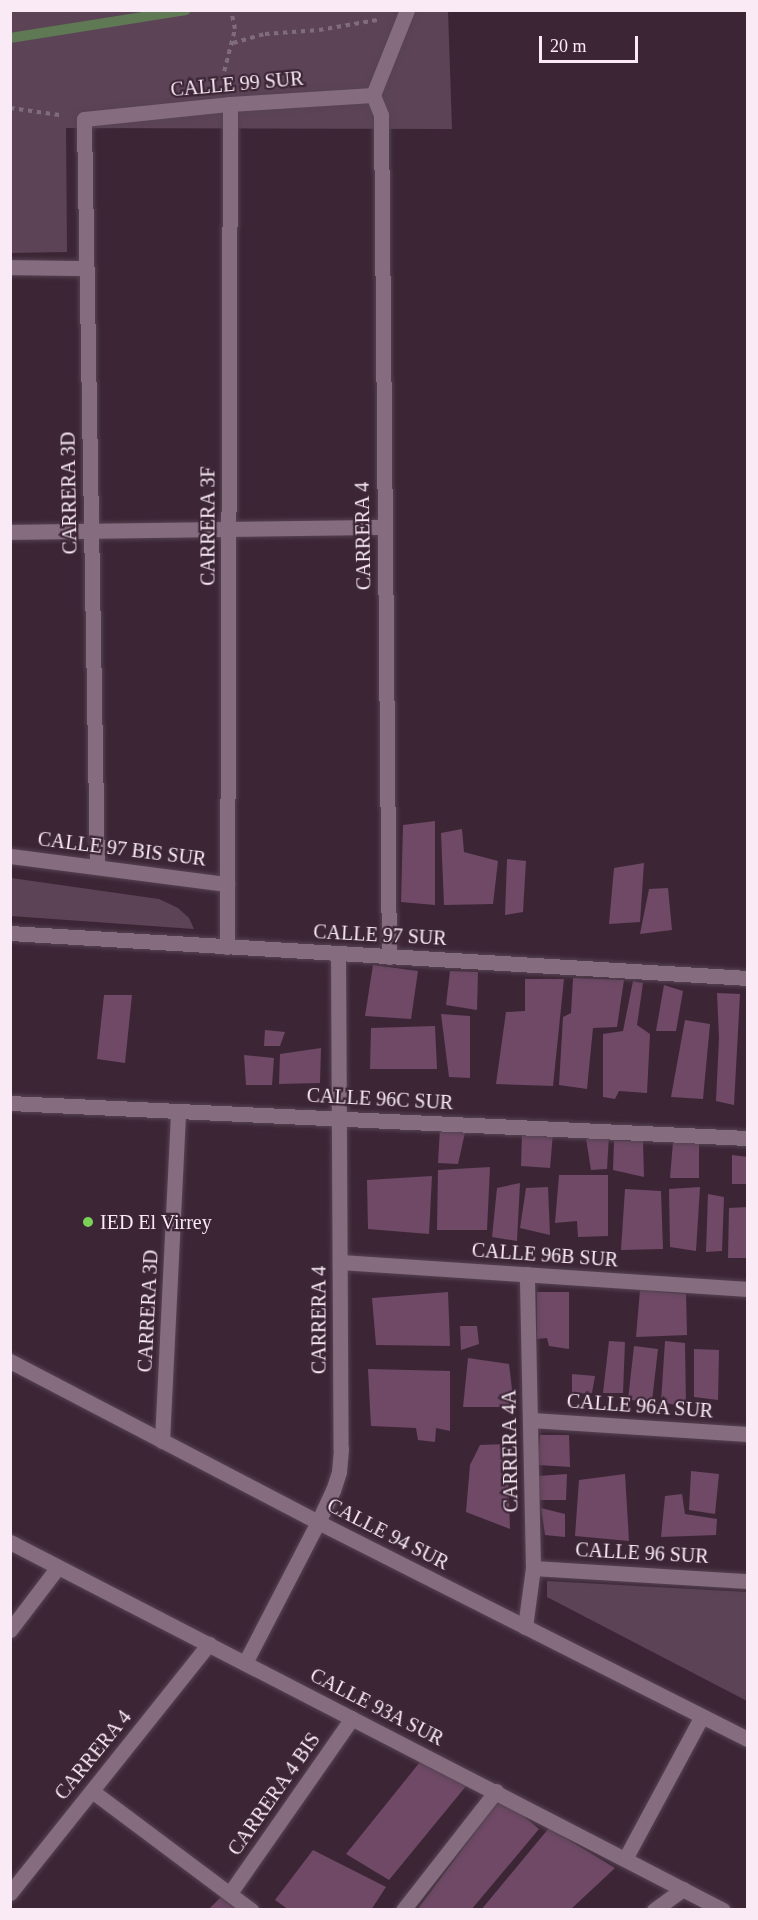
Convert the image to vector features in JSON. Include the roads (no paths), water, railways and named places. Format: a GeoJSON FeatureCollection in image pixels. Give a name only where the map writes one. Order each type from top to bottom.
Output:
{"type":"FeatureCollection","features":[{"type":"Feature","properties":{"kind":"street"},"geometry":{"type":"LineString","coordinates":[[373,95],[405,13]]}},
{"type":"Feature","properties":{"kind":"street","name":"CALLE 99 SUR"},"geometry":{"type":"LineString","coordinates":[[84,119],[222,105],[373,95]]}},
{"type":"Feature","properties":{"kind":"street","name":"CARRERA 4"},"geometry":{"type":"LineString","coordinates":[[373,95],[381,115],[389,957]]}},
{"type":"Feature","properties":{"kind":"street","name":"CARRERA 3F"},"geometry":{"type":"LineString","coordinates":[[222,105],[229,528],[227,947]]}},
{"type":"Feature","properties":{"kind":"street","name":"CARRERA 3D"},"geometry":{"type":"LineString","coordinates":[[84,119],[97,867]]}},
{"type":"Feature","properties":{"kind":"street"},"geometry":{"type":"LineString","coordinates":[[10,267],[86,268]]}},
{"type":"Feature","properties":{"kind":"street"},"geometry":{"type":"LineString","coordinates":[[10,532],[384,527]]}},
{"type":"Feature","properties":{"kind":"street","name":"CALLE 97 BIS SUR"},"geometry":{"type":"LineString","coordinates":[[10,856],[227,884]]}},
{"type":"Feature","properties":{"kind":"street","name":"CALLE 97 SUR"},"geometry":{"type":"LineString","coordinates":[[10,933],[747,978]]}},
{"type":"Feature","properties":{"kind":"street","name":"CARRERA 4"},"geometry":{"type":"LineString","coordinates":[[245,1663],[318,1522],[339,1472],[338,954]]}},
{"type":"Feature","properties":{"kind":"street","name":"CALLE 96C SUR"},"geometry":{"type":"LineString","coordinates":[[10,1103],[747,1138]]}},
{"type":"Feature","properties":{"kind":"street","name":"CARRERA 3D"},"geometry":{"type":"LineString","coordinates":[[162,1441],[178,1111]]}},
{"type":"Feature","properties":{"kind":"street","name":"CALLE 96B SUR"},"geometry":{"type":"LineString","coordinates":[[340,1262],[747,1289]]}},
{"type":"Feature","properties":{"kind":"street","name":"CARRERA 4A"},"geometry":{"type":"LineString","coordinates":[[525,1627],[533,1568],[527,1274]]}},
{"type":"Feature","properties":{"kind":"street","name":"CALLE 94 SUR"},"geometry":{"type":"LineString","coordinates":[[10,1361],[318,1522],[747,1739]]}},
{"type":"Feature","properties":{"kind":"street","name":"CALLE 96A SUR"},"geometry":{"type":"LineString","coordinates":[[531,1420],[747,1434]]}},
{"type":"Feature","properties":{"kind":"street","name":"CALLE 93A SUR"},"geometry":{"type":"LineString","coordinates":[[10,1542],[723,1910]]}},
{"type":"Feature","properties":{"kind":"street"},"geometry":{"type":"LineString","coordinates":[[10,1630],[58,1567]]}},
{"type":"Feature","properties":{"kind":"street","name":"CALLE 96 SUR"},"geometry":{"type":"LineString","coordinates":[[533,1568],[747,1581]]}},
{"type":"Feature","properties":{"kind":"street","name":"CARRERA 4"},"geometry":{"type":"LineString","coordinates":[[10,1893],[209,1644]]}},
{"type":"Feature","properties":{"kind":"street"},"geometry":{"type":"LineString","coordinates":[[625,1859],[702,1716]]}},
{"type":"Feature","properties":{"kind":"street","name":"CARRERA 4 BIS"},"geometry":{"type":"LineString","coordinates":[[230,1893],[352,1718]]}},
{"type":"Feature","properties":{"kind":"street"},"geometry":{"type":"LineString","coordinates":[[92,1791],[251,1910]]}},
{"type":"Feature","properties":{"kind":"street"},"geometry":{"type":"LineString","coordinates":[[403,1910],[495,1791]]}},
{"type":"Feature","properties":{"kind":"street"},"geometry":{"type":"LineString","coordinates":[[654,1910],[683,1889]]}},
{"type":"Feature","properties":{"kind":"waterway"},"geometry":{"type":"LineString","coordinates":[[10,38],[186,10]]}},
{"type":"Feature","properties":{"kind":"place","name":"IED El Virrey"},"geometry":{"type":"Point","coordinates":[88,1222]}}]}
